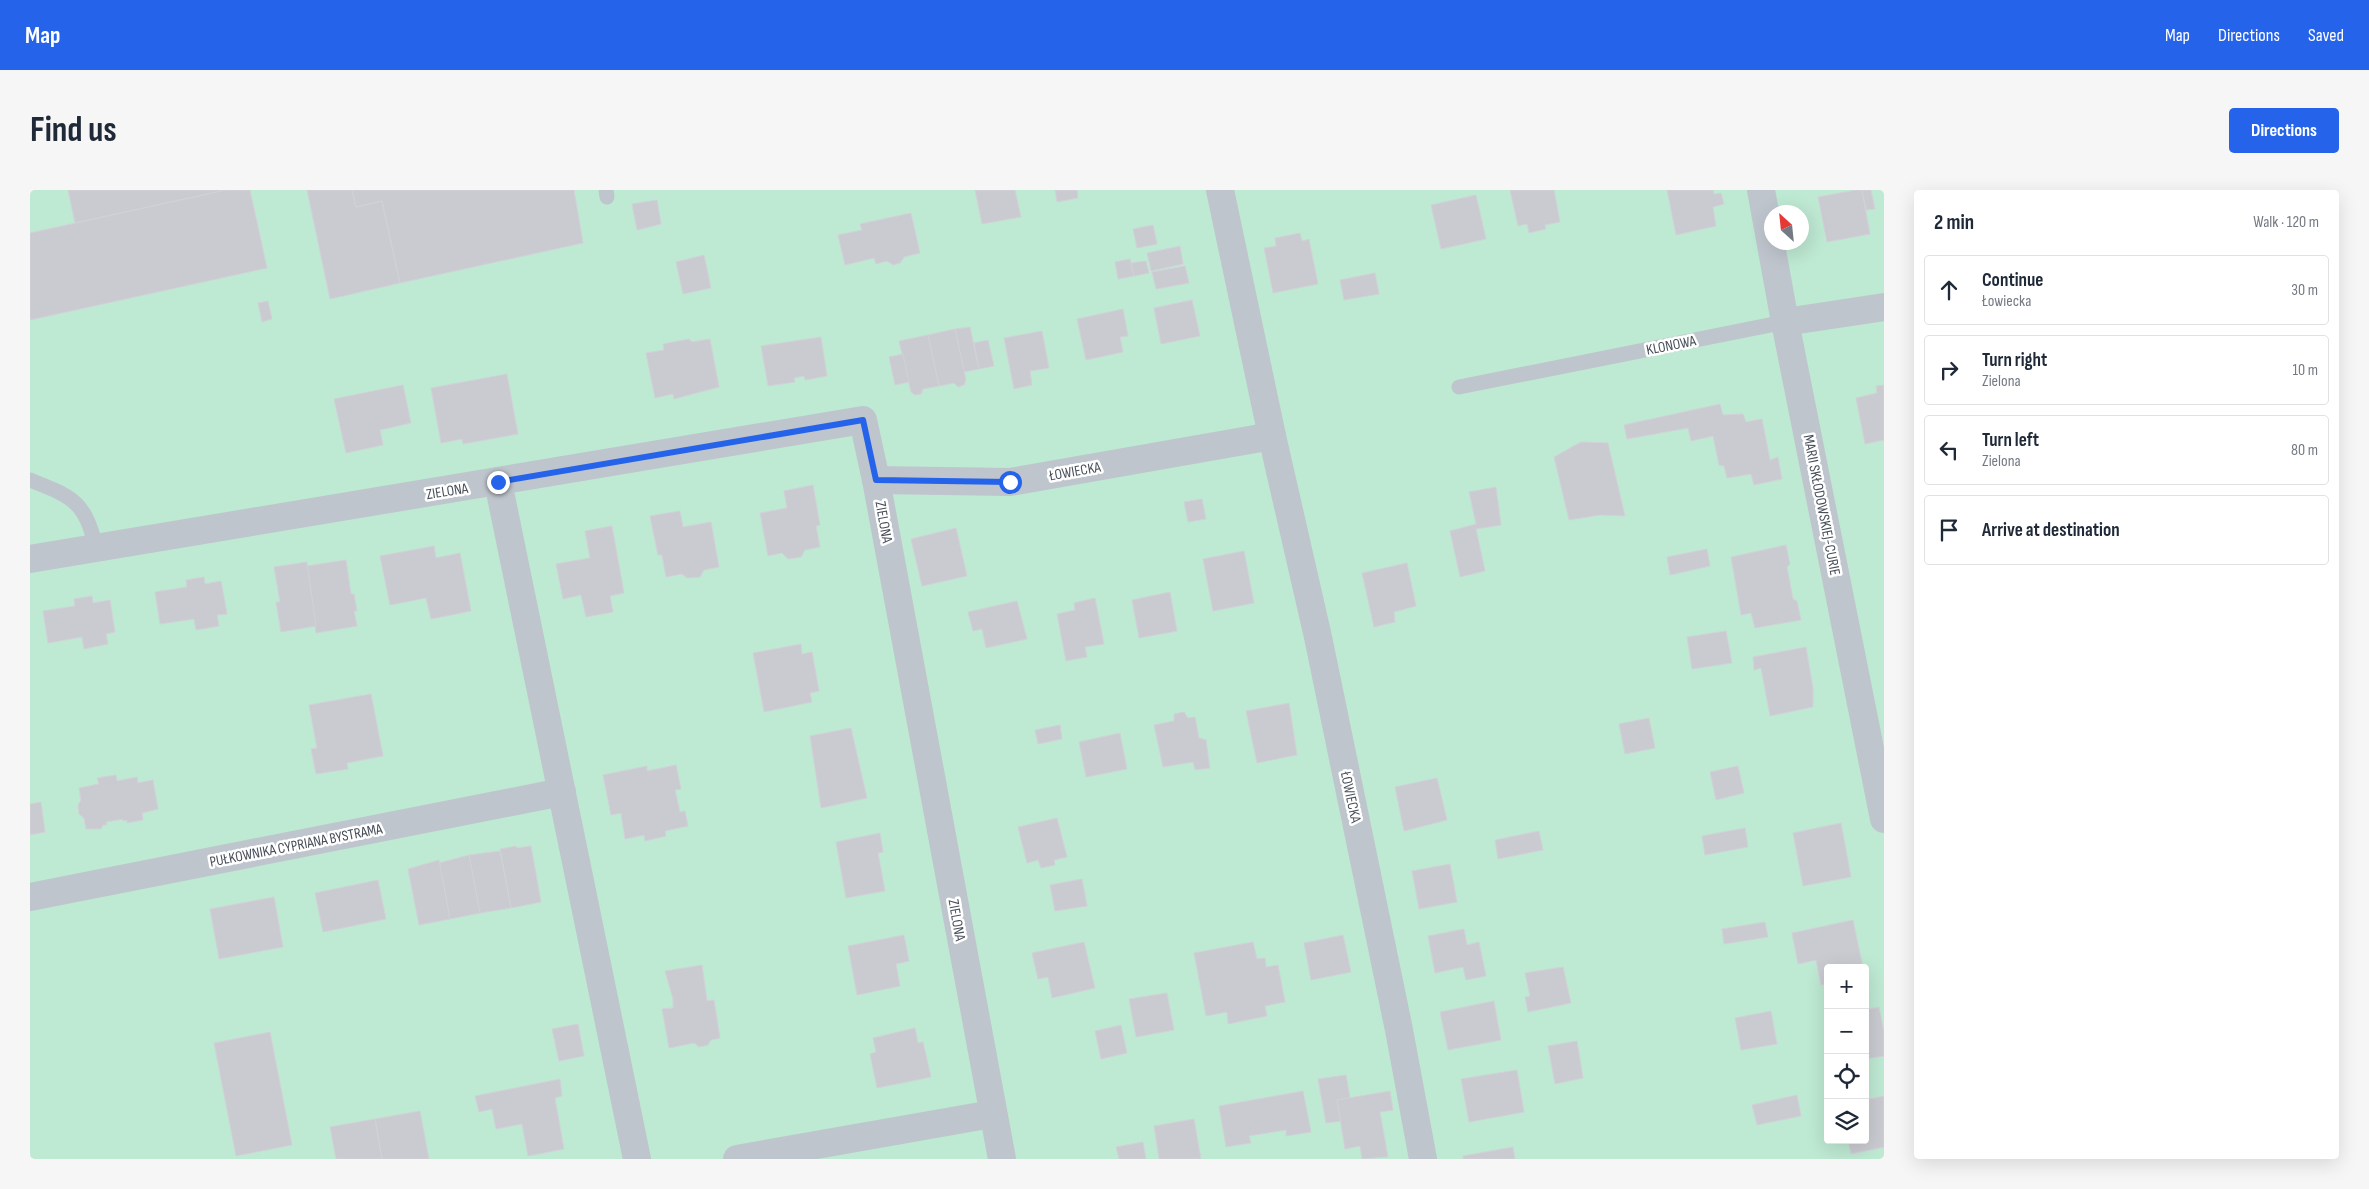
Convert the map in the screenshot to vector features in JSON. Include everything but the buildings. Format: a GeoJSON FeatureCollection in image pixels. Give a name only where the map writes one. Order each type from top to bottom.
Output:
{"type":"FeatureCollection","features":[{"type":"Feature","properties":{"kind":"street","name":"ŁOWIECKA"},"geometry":{"type":"LineString","coordinates":[[1220,190],[1272,436],[1318,638],[1399,1030],[1423,1159]]}},
{"type":"Feature","properties":{"kind":"street","name":"MARII SKŁODOWSKIEJ-CURIE"},"geometry":{"type":"LineString","coordinates":[[1761,190],[1884,819]]}},
{"type":"Feature","properties":{"kind":"street","name":"KLONOWA"},"geometry":{"type":"LineString","coordinates":[[1786,322],[1884,306]]}},
{"type":"Feature","properties":{"kind":"street","name":"ZIELONA"},"geometry":{"type":"LineString","coordinates":[[30,559],[863,420],[876,480],[992,1114],[1002,1159]]}},
{"type":"Feature","properties":{"kind":"street","name":"ŁOWIECKA"},"geometry":{"type":"LineString","coordinates":[[876,480],[1010,482],[1272,436]]}},
{"type":"Feature","properties":{"kind":"street"},"geometry":{"type":"LineString","coordinates":[[498,482],[638,1159]]}},
{"type":"Feature","properties":{"kind":"street","name":"PUŁKOWNIKA CYPRIANA BYSTRAMA"},"geometry":{"type":"LineString","coordinates":[[30,897],[562,792]]}},
{"type":"Feature","properties":{"kind":"street"},"geometry":{"type":"LineString","coordinates":[[737,1159],[821,1152],[992,1114]]}},
{"type":"Feature","properties":{"kind":"lane","name":"KLONOWA"},"geometry":{"type":"LineString","coordinates":[[1459,387],[1786,322]]}},
{"type":"Feature","properties":{"kind":"lane"},"geometry":{"type":"LineString","coordinates":[[30,480],[63,493],[79,504],[90,523],[96,548]]}},
{"type":"Feature","properties":{"kind":"green space"},"geometry":{"type":"Polygon","coordinates":[[[30,190],[1884,190],[1884,1159],[30,1159],[30,190]]]}},
{"type":"Feature","properties":{"kind":"route"},"geometry":{"type":"LineString","coordinates":[[498,482],[863,420],[876,480],[1010,482]]}}]}
